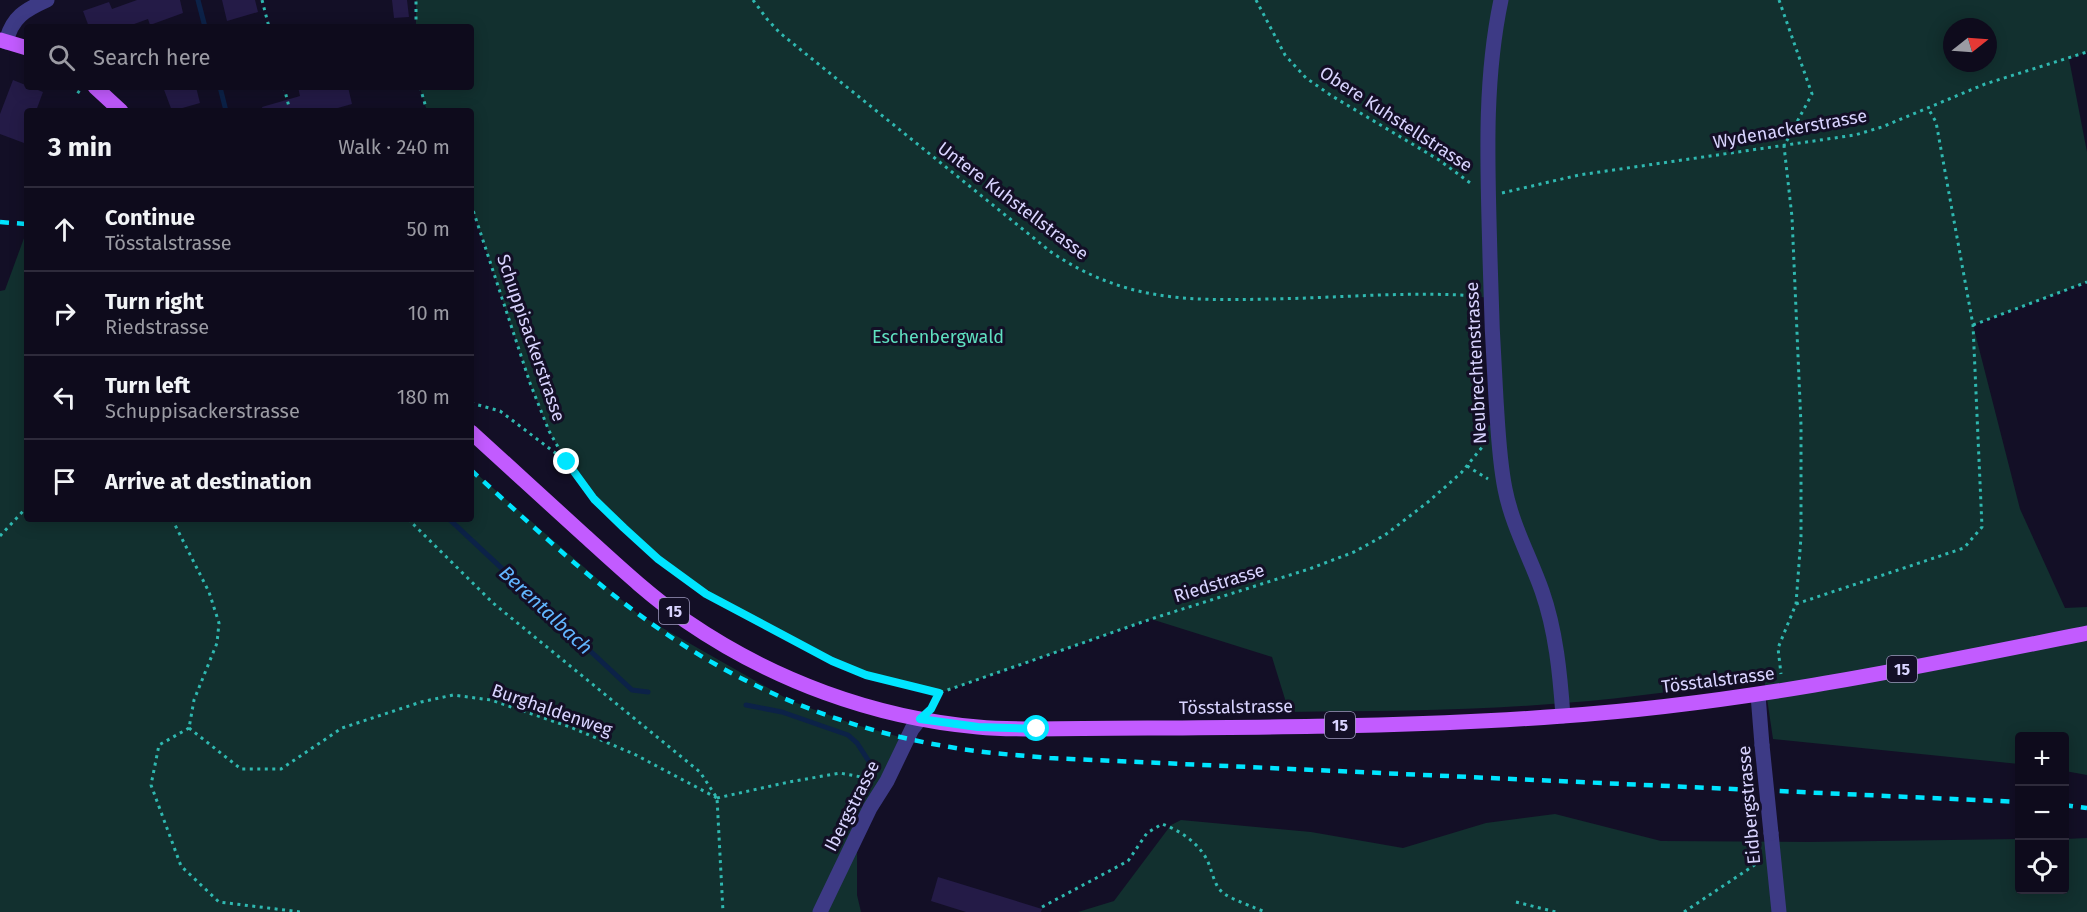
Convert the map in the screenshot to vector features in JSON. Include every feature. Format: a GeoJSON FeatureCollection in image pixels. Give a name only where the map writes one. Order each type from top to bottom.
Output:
{"type":"FeatureCollection","features":[{"type":"Feature","properties":{"kind":"main road"},"geometry":{"type":"LineString","coordinates":[[3,41],[24,47]]}},
{"type":"Feature","properties":{"kind":"main road"},"geometry":{"type":"LineString","coordinates":[[98,90],[118,108]]}},
{"type":"Feature","properties":{"kind":"main road","name":"Tösstalstrasse"},"geometry":{"type":"LineString","coordinates":[[474,435],[653,596],[744,656],[802,684],[868,706],[920,719],[978,727],[1037,729],[1425,723],[1563,716],[1758,695],[2087,633]]}},
{"type":"Feature","properties":{"kind":"street"},"geometry":{"type":"LineString","coordinates":[[3,41],[16,19],[27,9],[47,0]]}},
{"type":"Feature","properties":{"kind":"street","name":"Neubrechtenstrasse"},"geometry":{"type":"LineString","coordinates":[[1501,0],[1490,81],[1489,197],[1490,298],[1498,425],[1508,502],[1551,621],[1563,716]]}},
{"type":"Feature","properties":{"kind":"street","name":"Eidbergstrasse"},"geometry":{"type":"LineString","coordinates":[[1758,695],[1779,912]]}},
{"type":"Feature","properties":{"kind":"street","name":"Ibergstrasse"},"geometry":{"type":"LineString","coordinates":[[820,912],[870,808],[920,719]]}},
{"type":"Feature","properties":{"kind":"path"},"geometry":{"type":"LineString","coordinates":[[262,0],[268,24]]}},
{"type":"Feature","properties":{"kind":"path"},"geometry":{"type":"LineString","coordinates":[[416,0],[416,24]]}},
{"type":"Feature","properties":{"kind":"path","name":"Untere Kuhstellstrasse"},"geometry":{"type":"LineString","coordinates":[[753,0],[780,33],[872,109],[1051,252],[1077,269],[1099,279],[1148,294],[1199,300],[1438,295],[1490,298]]}},
{"type":"Feature","properties":{"kind":"path","name":"Obere Kuhstellstrasse"},"geometry":{"type":"LineString","coordinates":[[1256,0],[1280,47],[1306,78],[1439,160],[1489,197]]}},
{"type":"Feature","properties":{"kind":"path"},"geometry":{"type":"LineString","coordinates":[[1779,0],[1812,94],[1784,146],[1791,217],[1801,425],[1801,537],[1796,604],[1778,648],[1782,691]]}},
{"type":"Feature","properties":{"kind":"path","name":"Wydenackerstrasse"},"geometry":{"type":"LineString","coordinates":[[1489,197],[1579,175],[1855,135],[1882,127],[1985,84],[2087,52]]}},
{"type":"Feature","properties":{"kind":"path"},"geometry":{"type":"LineString","coordinates":[[285,90],[289,108]]}},
{"type":"Feature","properties":{"kind":"path"},"geometry":{"type":"LineString","coordinates":[[421,90],[426,108]]}},
{"type":"Feature","properties":{"kind":"path"},"geometry":{"type":"LineString","coordinates":[[1796,604],[1964,548],[1982,527],[1973,325],[1936,122],[1928,108]]}},
{"type":"Feature","properties":{"kind":"path","name":"Schuppisackerstrasse"},"geometry":{"type":"LineString","coordinates":[[474,213],[530,383],[549,431],[567,462],[594,499],[658,559],[706,594],[832,661],[866,675],[939,693]]}},
{"type":"Feature","properties":{"kind":"path"},"geometry":{"type":"LineString","coordinates":[[1973,325],[2087,282]]}},
{"type":"Feature","properties":{"kind":"path"},"geometry":{"type":"LineString","coordinates":[[474,404],[500,411],[567,462]]}},
{"type":"Feature","properties":{"kind":"path","name":"Riedstrasse"},"geometry":{"type":"LineString","coordinates":[[939,693],[1151,619],[1309,569],[1354,552],[1385,534],[1428,502],[1467,466],[1498,425]]}},
{"type":"Feature","properties":{"kind":"path"},"geometry":{"type":"LineString","coordinates":[[0,536],[24,510]]}},
{"type":"Feature","properties":{"kind":"path"},"geometry":{"type":"LineString","coordinates":[[174,522],[209,592],[219,623],[217,643],[194,700],[189,728],[159,745],[151,785],[181,866],[219,902],[301,912]]}},
{"type":"Feature","properties":{"kind":"path"},"geometry":{"type":"LineString","coordinates":[[411,522],[493,603],[700,772],[717,798],[723,912]]}},
{"type":"Feature","properties":{"kind":"path"},"geometry":{"type":"LineString","coordinates":[[920,719],[931,709],[939,693]]}},
{"type":"Feature","properties":{"kind":"path","name":"Burghaldenweg"},"geometry":{"type":"LineString","coordinates":[[189,728],[241,769],[281,769],[342,728],[411,705],[453,695],[491,700],[570,727],[634,754],[717,798]]}},
{"type":"Feature","properties":{"kind":"path"},"geometry":{"type":"LineString","coordinates":[[717,798],[840,773],[887,781]]}},
{"type":"Feature","properties":{"kind":"path"},"geometry":{"type":"LineString","coordinates":[[1042,907],[1128,861],[1147,833],[1162,824],[1176,829],[1206,858],[1222,893],[1266,912]]}},
{"type":"Feature","properties":{"kind":"path"},"geometry":{"type":"LineString","coordinates":[[1684,912],[1773,853]]}},
{"type":"Feature","properties":{"kind":"path"},"geometry":{"type":"LineString","coordinates":[[1516,902],[1556,912]]}},
{"type":"Feature","properties":{"kind":"green space","name":"Eschenbergwald"},"geometry":{"type":"Polygon","coordinates":[[[416,0],[2087,0],[2087,52],[2069,59],[2087,152],[2087,282],[1973,325],[2020,509],[2065,608],[2087,607],[2087,775],[2069,772],[2069,732],[2015,732],[2015,764],[1773,739],[1764,678],[1639,696],[1530,706],[1289,712],[1272,657],[1151,619],[939,693],[866,675],[832,661],[706,594],[680,577],[623,529],[594,499],[567,463],[549,431],[530,383],[474,213],[474,108],[426,108],[421,90],[474,90],[474,24],[416,24],[416,0]],[[1472,296],[1478,426],[1498,425],[1490,298],[1472,296]]]}},
{"type":"Feature","properties":{"kind":"green space"},"geometry":{"type":"Polygon","coordinates":[[[24,238],[24,522],[474,522],[474,472],[638,614],[791,701],[853,724],[907,739],[857,838],[857,895],[861,912],[0,912],[0,291],[5,290],[24,238]]]}},
{"type":"Feature","properties":{"kind":"green space"},"geometry":{"type":"Polygon","coordinates":[[[1555,814],[1661,841],[1809,842],[2015,839],[2015,894],[2069,894],[2069,839],[2087,838],[2087,912],[1078,912],[1114,901],[1171,825],[1181,820],[1311,832],[1403,848],[1486,823],[1555,814]]]}},
{"type":"Feature","properties":{"kind":"building"},"geometry":{"type":"Polygon","coordinates":[[[137,0],[180,0],[183,13],[153,24],[150,24],[148,19],[134,24],[88,24],[83,11],[109,2],[112,9],[137,0]]]}},
{"type":"Feature","properties":{"kind":"building"},"geometry":{"type":"Polygon","coordinates":[[[222,0],[255,0],[258,12],[227,21],[222,0]]]}},
{"type":"Feature","properties":{"kind":"building"},"geometry":{"type":"Polygon","coordinates":[[[392,0],[407,0],[409,17],[394,18],[392,0]]]}},
{"type":"Feature","properties":{"kind":"building"},"geometry":{"type":"Polygon","coordinates":[[[13,80],[24,84],[24,90],[43,92],[37,108],[24,108],[24,143],[0,134],[0,114],[13,80]]]}},
{"type":"Feature","properties":{"kind":"building"},"geometry":{"type":"Polygon","coordinates":[[[164,90],[197,90],[200,103],[182,108],[171,108],[164,90]]]}},
{"type":"Feature","properties":{"kind":"building"},"geometry":{"type":"Polygon","coordinates":[[[299,90],[349,90],[352,104],[338,108],[262,108],[300,96],[299,90]]]}},
{"type":"Feature","properties":{"kind":"building"},"geometry":{"type":"Polygon","coordinates":[[[938,877],[1042,909],[1041,912],[966,912],[931,901],[938,877]]]}},
{"type":"Feature","properties":{"kind":"waterway","name":"Berentalbach"},"geometry":{"type":"LineString","coordinates":[[198,0],[204,24]]}},
{"type":"Feature","properties":{"kind":"waterway","name":"Berentalbach"},"geometry":{"type":"LineString","coordinates":[[221,90],[225,108]]}},
{"type":"Feature","properties":{"kind":"waterway","name":"Berentalbach"},"geometry":{"type":"LineString","coordinates":[[452,522],[632,690],[648,692]]}},
{"type":"Feature","properties":{"kind":"waterway","name":"Berentalbach"},"geometry":{"type":"LineString","coordinates":[[746,705],[782,712],[848,735],[857,743],[868,760]]}},
{"type":"Feature","properties":{"kind":"railway"},"geometry":{"type":"LineString","coordinates":[[0,222],[24,224]]}},
{"type":"Feature","properties":{"kind":"railway"},"geometry":{"type":"LineString","coordinates":[[474,473],[596,581],[677,641],[774,694],[843,721],[914,740],[975,751],[1050,758],[2015,802]]}},
{"type":"Feature","properties":{"kind":"railway"},"geometry":{"type":"LineString","coordinates":[[2069,806],[2087,808]]}},
{"type":"Feature","properties":{"kind":"route"},"geometry":{"type":"LineString","coordinates":[[567,462],[594,499],[624,528],[680,577],[706,594],[832,661],[866,675],[939,693],[931,709],[920,719],[978,727],[1037,729]]}}]}
